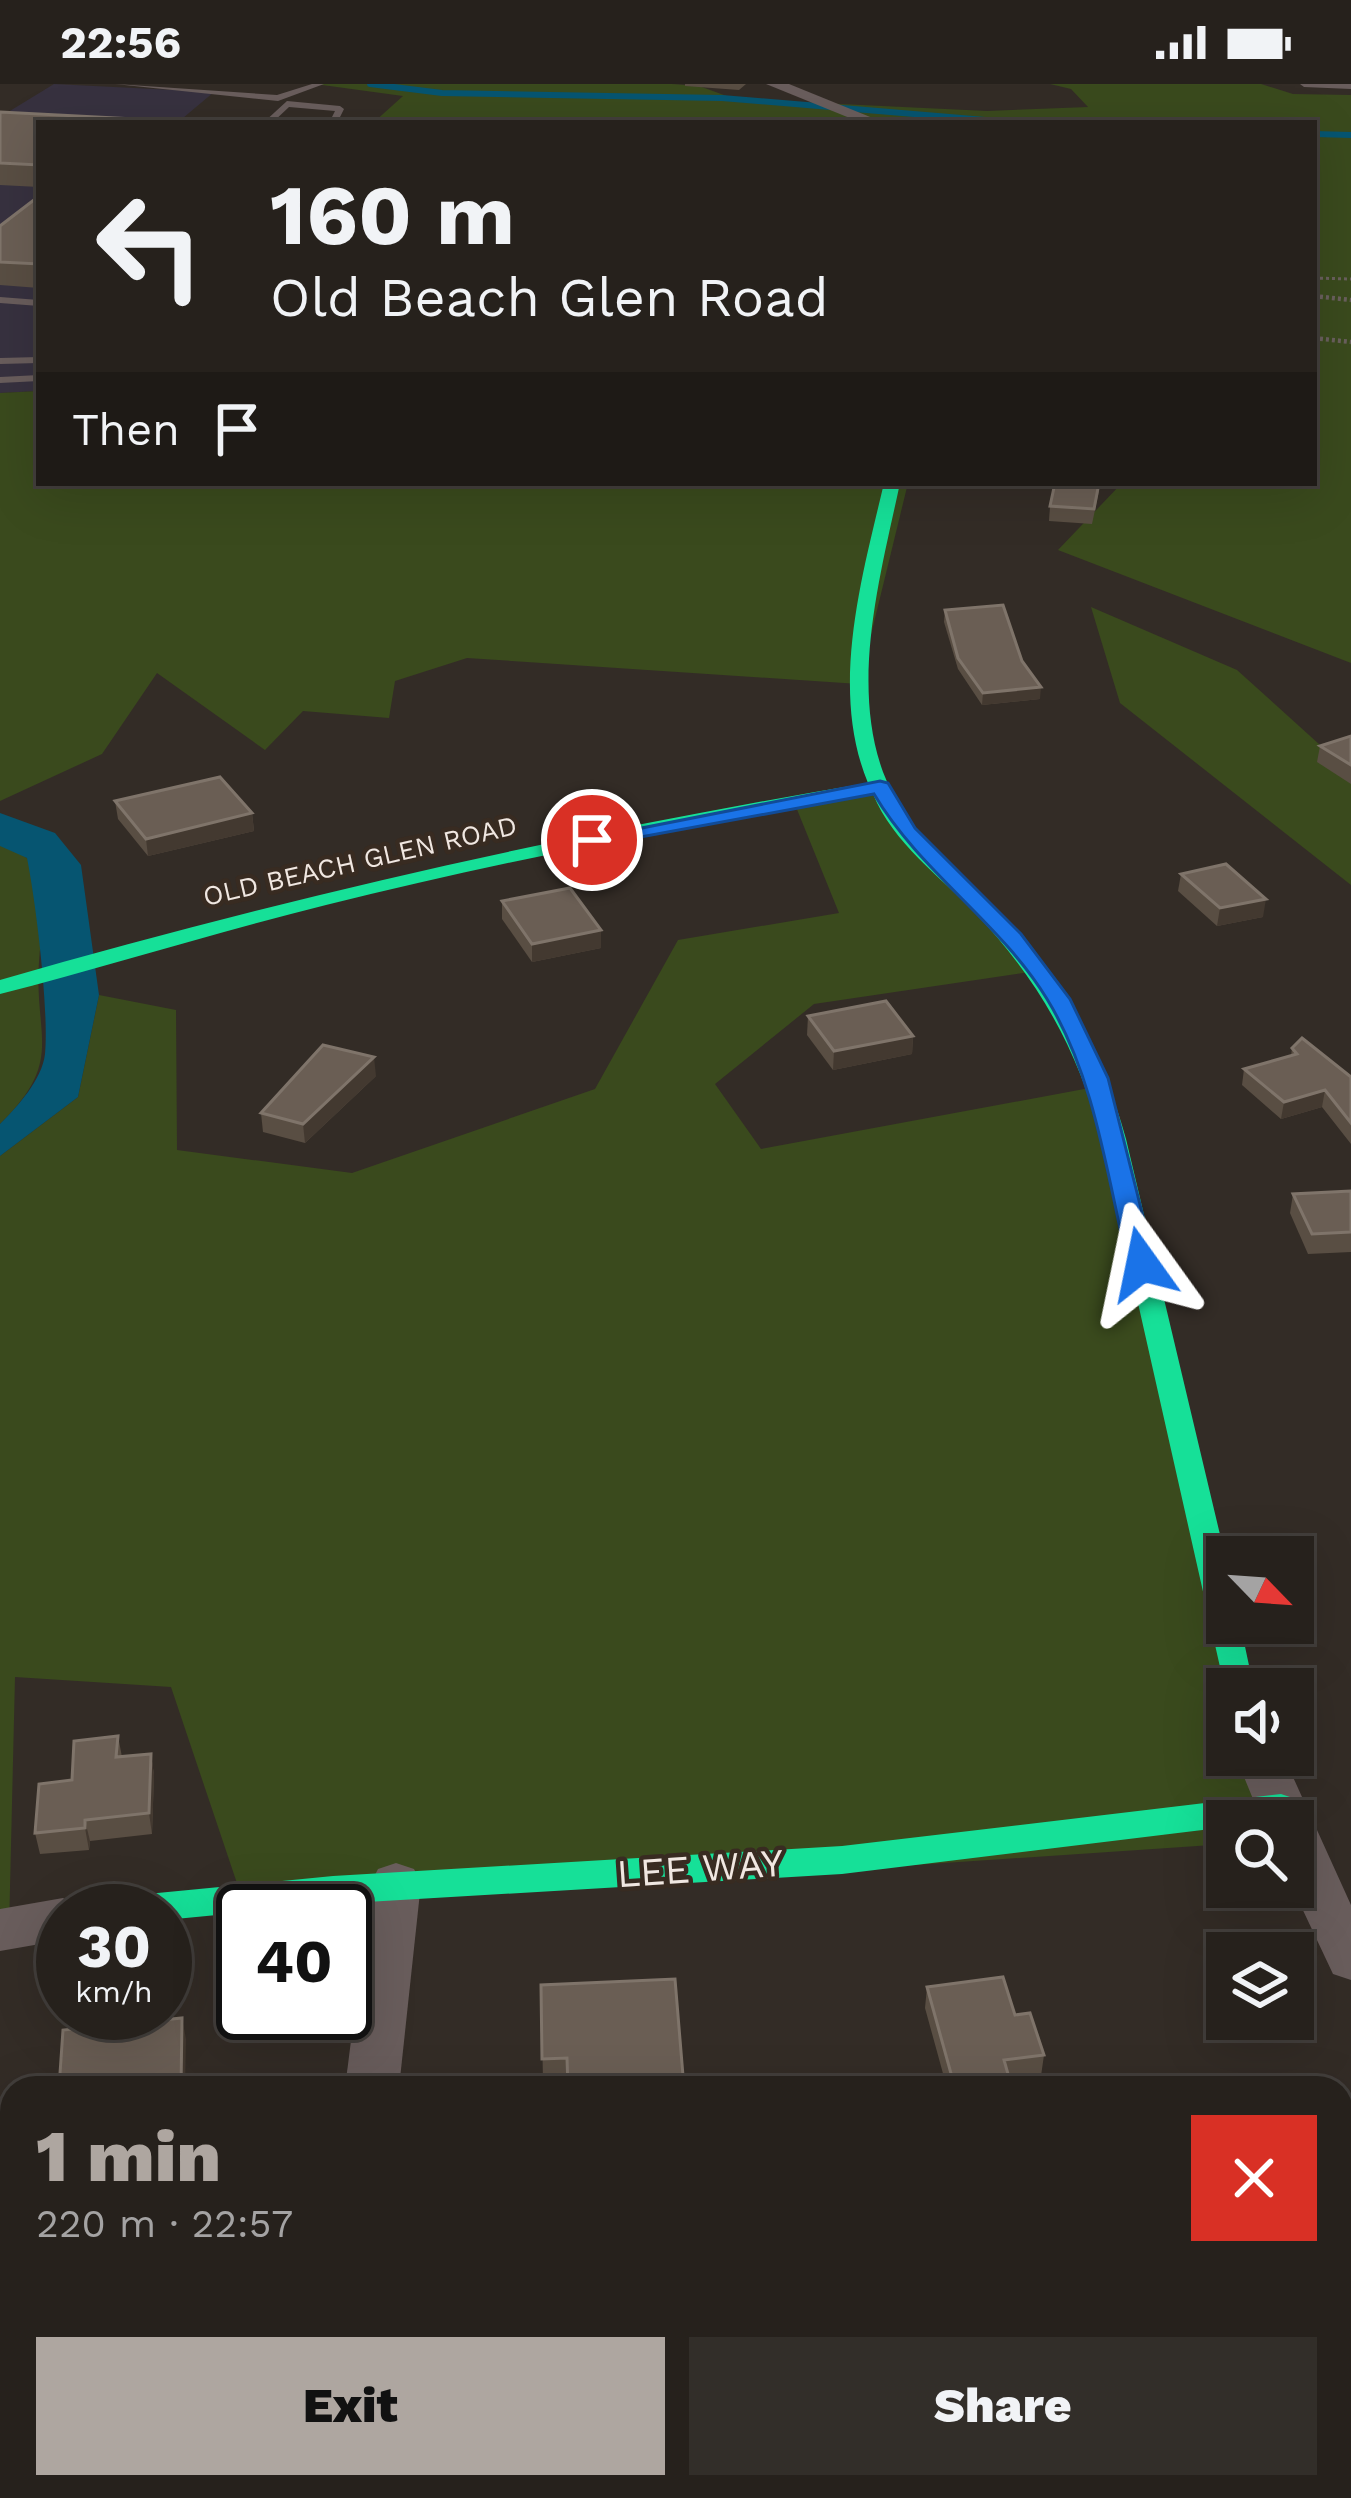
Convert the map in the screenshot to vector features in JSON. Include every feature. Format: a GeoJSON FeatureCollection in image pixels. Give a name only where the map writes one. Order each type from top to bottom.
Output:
{"type":"FeatureCollection","features":[{"type":"Feature","properties":{"kind":"street"},"geometry":{"type":"LineString","coordinates":[[774,84],[869,120]]}},
{"type":"Feature","properties":{"kind":"street"},"geometry":{"type":"LineString","coordinates":[[891,486],[867,598],[860,680],[880,787],[906,831],[1013,939],[1059,999],[1096,1078],[1186,1436],[1234,1668]]}},
{"type":"Feature","properties":{"kind":"street","name":"OLD BEACH GLEN ROAD"},"geometry":{"type":"LineString","coordinates":[[0,987],[130,948],[506,857],[880,787]]}},
{"type":"Feature","properties":{"kind":"street","name":"LEE WAY"},"geometry":{"type":"LineString","coordinates":[[192,1903],[396,1883],[696,1871],[1206,1828]]}},
{"type":"Feature","properties":{"kind":"street"},"geometry":{"type":"LineString","coordinates":[[1314,1879],[1351,1959]]}},
{"type":"Feature","properties":{"kind":"street"},"geometry":{"type":"LineString","coordinates":[[373,2076],[396,1883]]}},
{"type":"Feature","properties":{"kind":"street"},"geometry":{"type":"LineString","coordinates":[[0,1930],[36,1923]]}},
{"type":"Feature","properties":{"kind":"lane"},"geometry":{"type":"LineString","coordinates":[[119,84],[340,109],[334,120]]}},
{"type":"Feature","properties":{"kind":"lane"},"geometry":{"type":"LineString","coordinates":[[269,120],[283,101],[320,84]]}},
{"type":"Feature","properties":{"kind":"lane"},"geometry":{"type":"LineString","coordinates":[[1304,84],[1351,86]]}},
{"type":"Feature","properties":{"kind":"lane"},"geometry":{"type":"LineString","coordinates":[[0,300],[36,303]]}},
{"type":"Feature","properties":{"kind":"lane"},"geometry":{"type":"LineString","coordinates":[[0,361],[36,360]]}},
{"type":"Feature","properties":{"kind":"lane"},"geometry":{"type":"LineString","coordinates":[[0,380],[36,379]]}},
{"type":"Feature","properties":{"kind":"path"},"geometry":{"type":"LineString","coordinates":[[1317,278],[1351,279]]}},
{"type":"Feature","properties":{"kind":"path"},"geometry":{"type":"LineString","coordinates":[[1317,296],[1351,300]]}},
{"type":"Feature","properties":{"kind":"path"},"geometry":{"type":"LineString","coordinates":[[1317,338],[1351,342]]}},
{"type":"Feature","properties":{"kind":"shaded area"},"geometry":{"type":"Polygon","coordinates":[[[54,84],[214,92],[181,120],[36,120],[36,391],[0,393],[0,117],[54,84]]]}},
{"type":"Feature","properties":{"kind":"green space"},"geometry":{"type":"Polygon","coordinates":[[[315,84],[672,84],[699,86],[735,99],[987,111],[1088,107],[1071,89],[1050,84],[1261,84],[1293,94],[1351,95],[1351,663],[1058,550],[1119,486],[1317,486],[1317,120],[376,120],[403,96],[315,84]]]}},
{"type":"Feature","properties":{"kind":"green space"},"geometry":{"type":"Polygon","coordinates":[[[36,391],[36,486],[907,486],[859,684],[467,658],[395,681],[389,718],[303,711],[265,750],[157,673],[102,754],[0,801],[0,393],[36,391]]]}},
{"type":"Feature","properties":{"kind":"green space"},"geometry":{"type":"Polygon","coordinates":[[[1091,607],[1237,670],[1351,773],[1351,885],[1120,703],[1091,607]]]}},
{"type":"Feature","properties":{"kind":"green space"},"geometry":{"type":"Polygon","coordinates":[[[879,792],[1037,971],[814,1004],[715,1084],[761,1149],[1095,1087],[1206,1538],[1206,1644],[1227,1644],[1227,1668],[1206,1668],[1206,1776],[1266,1776],[1272,1800],[1206,1800],[1206,1845],[372,1902],[372,1884],[237,1884],[171,1687],[15,1677],[9,1930],[0,1932],[0,1156],[78,1097],[99,995],[176,1010],[177,1150],[352,1173],[595,1089],[678,940],[839,913],[794,802],[879,792]]]}},
{"type":"Feature","properties":{"kind":"green space"},"geometry":{"type":"Polygon","coordinates":[[[0,839],[56,879],[40,952],[40,1065],[20,1102],[0,1124],[0,839]]]}},
{"type":"Feature","properties":{"kind":"water"},"geometry":{"type":"Polygon","coordinates":[[[0,813],[55,833],[81,865],[99,995],[78,1097],[0,1156],[0,1124],[39,1074],[46,1035],[27,858],[0,846],[0,813]]]}},
{"type":"Feature","properties":{"kind":"building"},"geometry":{"type":"Polygon","coordinates":[[[0,112],[155,120],[36,120],[36,165],[0,163],[0,112]]]}},
{"type":"Feature","properties":{"kind":"building"},"geometry":{"type":"Polygon","coordinates":[[[36,198],[36,264],[0,262],[0,226],[36,198]]]}},
{"type":"Feature","properties":{"kind":"building"},"geometry":{"type":"Polygon","coordinates":[[[1054,486],[1098,486],[1094,509],[1050,506],[1054,486]]]}},
{"type":"Feature","properties":{"kind":"building"},"geometry":{"type":"Polygon","coordinates":[[[1003,605],[1022,661],[1041,687],[983,693],[958,658],[945,610],[1003,605]]]}},
{"type":"Feature","properties":{"kind":"building"},"geometry":{"type":"Polygon","coordinates":[[[1351,736],[1351,765],[1320,746],[1351,736]]]}},
{"type":"Feature","properties":{"kind":"building"},"geometry":{"type":"Polygon","coordinates":[[[220,777],[252,813],[146,839],[115,801],[220,777]]]}},
{"type":"Feature","properties":{"kind":"building"},"geometry":{"type":"Polygon","coordinates":[[[1226,864],[1266,899],[1220,908],[1181,874],[1226,864]]]}},
{"type":"Feature","properties":{"kind":"building"},"geometry":{"type":"Polygon","coordinates":[[[570,888],[601,930],[532,944],[502,901],[570,888]]]}},
{"type":"Feature","properties":{"kind":"building"},"geometry":{"type":"Polygon","coordinates":[[[886,1001],[913,1036],[834,1051],[808,1016],[886,1001]]]}},
{"type":"Feature","properties":{"kind":"building"},"geometry":{"type":"Polygon","coordinates":[[[1302,1038],[1351,1077],[1351,1123],[1325,1090],[1284,1102],[1244,1069],[1297,1054],[1292,1048],[1302,1038]]]}},
{"type":"Feature","properties":{"kind":"building"},"geometry":{"type":"Polygon","coordinates":[[[323,1045],[374,1057],[303,1124],[261,1113],[323,1045]]]}},
{"type":"Feature","properties":{"kind":"building"},"geometry":{"type":"Polygon","coordinates":[[[1351,1191],[1351,1232],[1312,1234],[1293,1194],[1351,1191]]]}},
{"type":"Feature","properties":{"kind":"building"},"geometry":{"type":"Polygon","coordinates":[[[118,1736],[116,1757],[151,1754],[149,1813],[85,1820],[85,1828],[35,1833],[39,1784],[72,1780],[74,1741],[118,1736]]]}},
{"type":"Feature","properties":{"kind":"building"},"geometry":{"type":"Polygon","coordinates":[[[1003,1977],[1015,2015],[1030,2013],[1044,2055],[1004,2060],[1009,2076],[952,2076],[927,1987],[1003,1977]]]}},
{"type":"Feature","properties":{"kind":"building"},"geometry":{"type":"Polygon","coordinates":[[[675,1979],[683,2076],[568,2076],[567,2058],[542,2059],[541,1985],[675,1979]]]}},
{"type":"Feature","properties":{"kind":"building"},"geometry":{"type":"Polygon","coordinates":[[[62,2040],[182,2040],[181,2076],[60,2076],[62,2040]]]}},
{"type":"Feature","properties":{"kind":"waterway"},"geometry":{"type":"LineString","coordinates":[[370,84],[442,93],[722,98],[984,120]]}},
{"type":"Feature","properties":{"kind":"waterway"},"geometry":{"type":"LineString","coordinates":[[1317,134],[1351,135]]}},
{"type":"Feature","properties":{"kind":"traffic: fast"},"geometry":{"type":"LineString","coordinates":[[891,486],[862,645],[863,728],[872,767],[903,828],[987,912],[1041,977],[1071,1024],[1095,1077],[1165,1355],[1233,1668]]}},
{"type":"Feature","properties":{"kind":"traffic: fast"},"geometry":{"type":"LineString","coordinates":[[0,987],[437,872],[658,826],[881,787]]}},
{"type":"Feature","properties":{"kind":"traffic: fast"},"geometry":{"type":"LineString","coordinates":[[192,1904],[333,1890],[842,1860],[1206,1816]]}},
{"type":"Feature","properties":{"kind":"route"},"geometry":{"type":"LineString","coordinates":[[592,840],[880,787],[906,831],[1013,939],[1059,999],[1096,1078],[1142,1264]]}}]}
